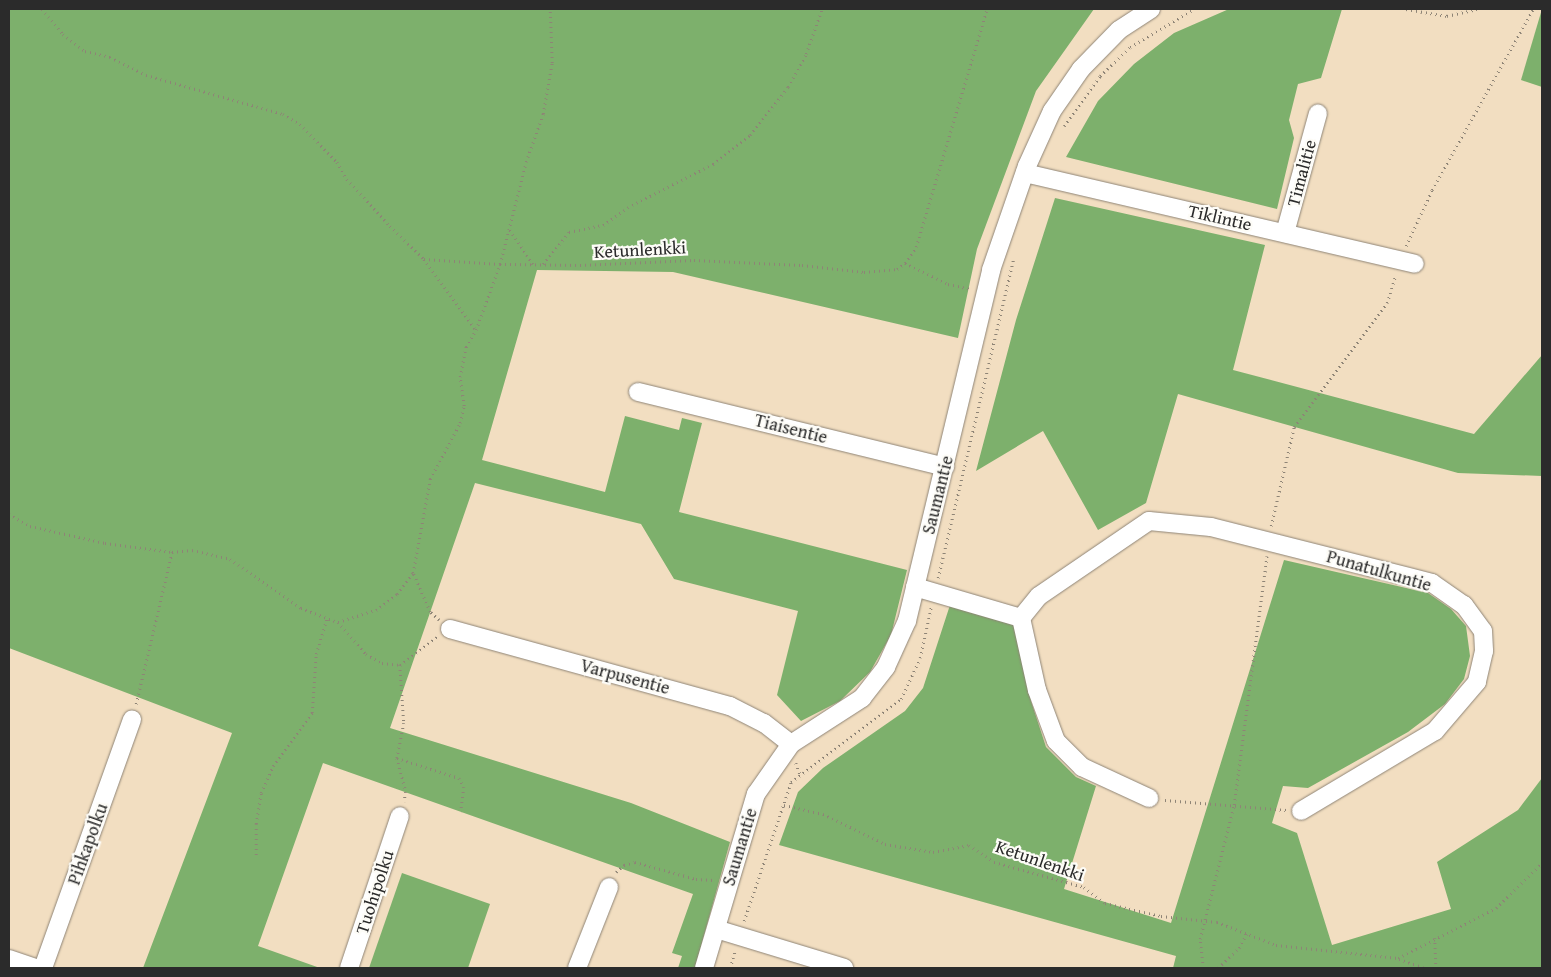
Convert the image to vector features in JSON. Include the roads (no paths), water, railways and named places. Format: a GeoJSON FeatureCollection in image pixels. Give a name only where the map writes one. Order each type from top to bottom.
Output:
{"type":"FeatureCollection","features":[{"type":"Feature","properties":{"kind":"street","name":"Saumantie"},"geometry":{"type":"LineString","coordinates":[[704,968],[756,794],[791,744],[862,698],[886,667],[906,621],[945,467],[985,294],[1025,173],[1052,111],[1081,69],[1119,30],[1151,9]]}},
{"type":"Feature","properties":{"kind":"street","name":"Timalitie"},"geometry":{"type":"LineString","coordinates":[[1285,233],[1318,113]]}},
{"type":"Feature","properties":{"kind":"street","name":"Tiklintie"},"geometry":{"type":"LineString","coordinates":[[1025,173],[1407,262]]}},
{"type":"Feature","properties":{"kind":"street","name":"Tiaisentie"},"geometry":{"type":"LineString","coordinates":[[638,392],[945,467]]}},
{"type":"Feature","properties":{"kind":"street","name":"Punatulkuntie"},"geometry":{"type":"LineString","coordinates":[[1021,618],[1040,596],[1149,521],[1189,523],[1269,541],[1432,583],[1464,605],[1483,630],[1484,652],[1477,682],[1435,731],[1301,811]]}},
{"type":"Feature","properties":{"kind":"street"},"geometry":{"type":"LineString","coordinates":[[915,587],[1021,618],[1037,690],[1056,741],[1082,768],[1149,798]]}},
{"type":"Feature","properties":{"kind":"street","name":"Varpusentie"},"geometry":{"type":"LineString","coordinates":[[450,629],[730,706],[764,723],[791,744]]}},
{"type":"Feature","properties":{"kind":"street","name":"Pihkapolku"},"geometry":{"type":"LineString","coordinates":[[43,968],[132,719]]}},
{"type":"Feature","properties":{"kind":"street","name":"Tuohipolku"},"geometry":{"type":"LineString","coordinates":[[349,968],[400,816]]}},
{"type":"Feature","properties":{"kind":"street"},"geometry":{"type":"LineString","coordinates":[[577,968],[609,887]]}},
{"type":"Feature","properties":{"kind":"street"},"geometry":{"type":"LineString","coordinates":[[716,929],[844,968]]}},
{"type":"Feature","properties":{"kind":"street"},"geometry":{"type":"LineString","coordinates":[[9,959],[35,968]]}}]}
